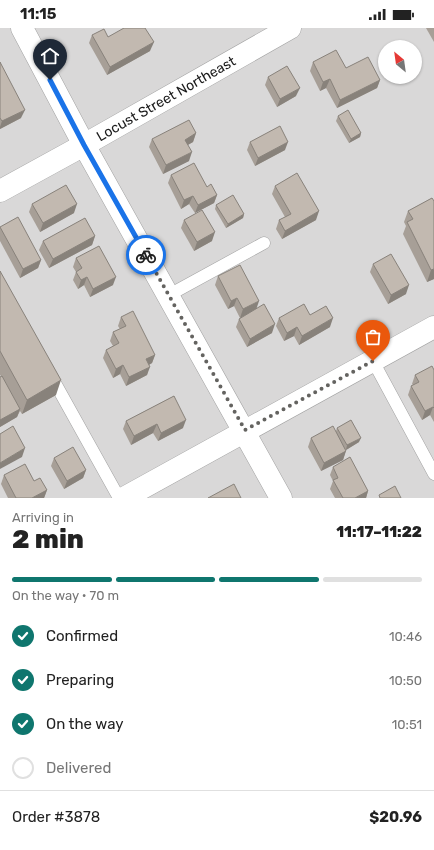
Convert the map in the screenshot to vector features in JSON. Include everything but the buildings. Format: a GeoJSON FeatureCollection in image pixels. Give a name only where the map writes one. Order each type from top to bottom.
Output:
{"type":"FeatureCollection","features":[{"type":"Feature","properties":{"kind":"street"},"geometry":{"type":"LineString","coordinates":[[22,28],[84,145],[245,430],[281,498]]}},
{"type":"Feature","properties":{"kind":"street","name":"Locust Street Northeast"},"geometry":{"type":"LineString","coordinates":[[0,191],[290,28]]}},
{"type":"Feature","properties":{"kind":"street"},"geometry":{"type":"LineString","coordinates":[[124,498],[434,327]]}},
{"type":"Feature","properties":{"kind":"lane"},"geometry":{"type":"LineString","coordinates":[[169,295],[264,243]]}},
{"type":"Feature","properties":{"kind":"lane"},"geometry":{"type":"LineString","coordinates":[[373,361],[434,474]]}},
{"type":"Feature","properties":{"kind":"lane"},"geometry":{"type":"LineString","coordinates":[[46,366],[119,498]]}},
{"type":"Feature","properties":{"kind":"shaded area"},"geometry":{"type":"Polygon","coordinates":[[[0,28],[434,28],[434,498],[0,498],[0,28]]]}},
{"type":"Feature","properties":{"kind":"way so far"},"geometry":{"type":"LineString","coordinates":[[146,255],[245,430],[373,361]]}},
{"type":"Feature","properties":{"kind":"route"},"geometry":{"type":"LineString","coordinates":[[50,80],[84,145],[146,255]]}}]}
